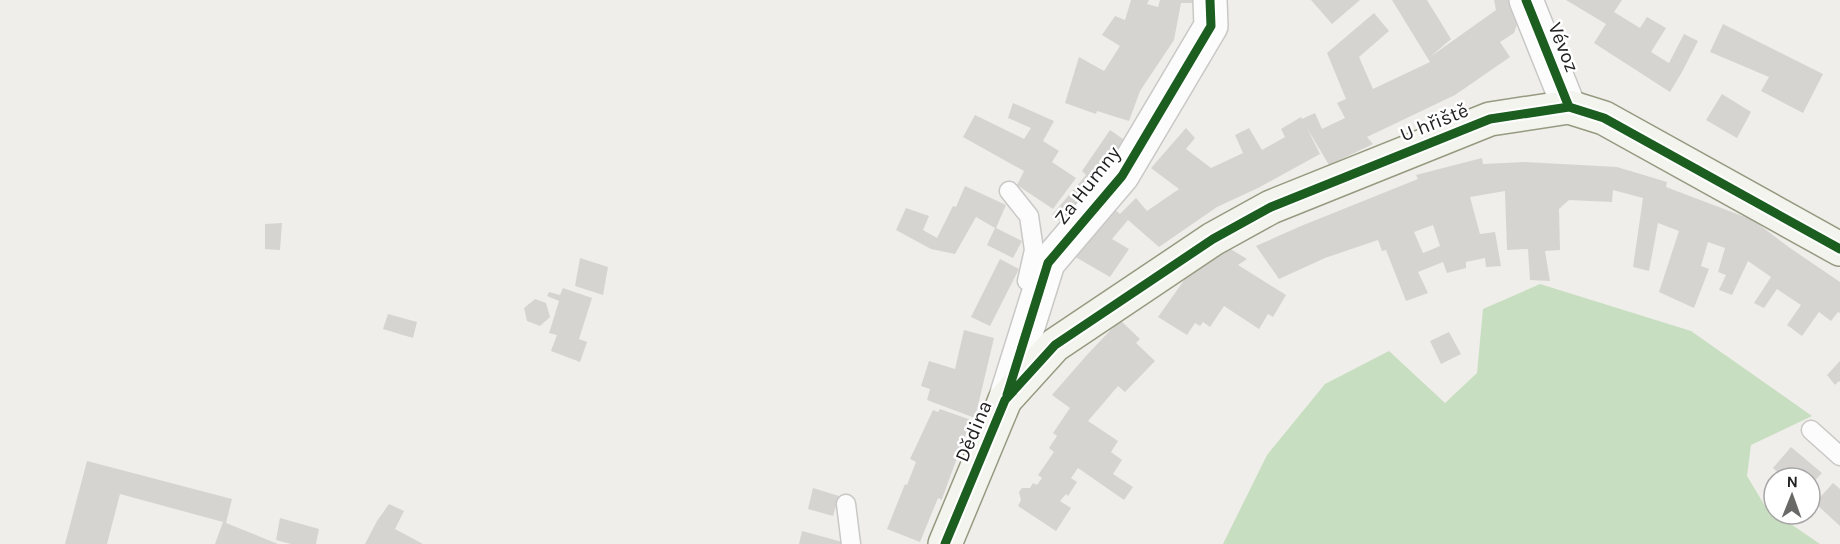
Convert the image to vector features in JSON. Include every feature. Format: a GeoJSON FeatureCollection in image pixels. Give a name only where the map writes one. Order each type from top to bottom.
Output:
{"type":"FeatureCollection","features":[{"type":"Feature","properties":{"kind":"street","name":"Za Humny"},"geometry":{"type":"LineString","coordinates":[[1005,400],[1048,263],[1122,176],[1211,26],[1210,0]]}},
{"type":"Feature","properties":{"kind":"street","name":"Vévoz"},"geometry":{"type":"LineString","coordinates":[[1526,0],[1569,107]]}},
{"type":"Feature","properties":{"kind":"street","name":"U hřiště"},"geometry":{"type":"LineString","coordinates":[[1055,345],[1213,239],[1270,207],[1490,119],[1569,107],[1604,118],[1840,249]]}},
{"type":"Feature","properties":{"kind":"street","name":"Dědina"},"geometry":{"type":"LineString","coordinates":[[945,544],[1005,400],[1055,345]]}},
{"type":"Feature","properties":{"kind":"lane"},"geometry":{"type":"LineString","coordinates":[[1005,400],[1020,309],[1034,250],[1029,216],[1009,191]]}},
{"type":"Feature","properties":{"kind":"lane"},"geometry":{"type":"LineString","coordinates":[[1811,430],[1840,456]]}},
{"type":"Feature","properties":{"kind":"lane"},"geometry":{"type":"LineString","coordinates":[[846,504],[851,544]]}},
{"type":"Feature","properties":{"kind":"green space"},"geometry":{"type":"Polygon","coordinates":[[[1540,284],[1691,331],[1812,416],[1751,445],[1747,476],[1762,501],[1762,526],[1794,526],[1820,544],[1223,544],[1267,455],[1325,384],[1389,351],[1445,403],[1477,373],[1483,309],[1540,284]]]}},
{"type":"Feature","properties":{"kind":"building"},"geometry":{"type":"Polygon","coordinates":[[[1131,0],[1149,0],[1147,4],[1158,7],[1160,0],[1199,0],[1199,3],[1181,3],[1174,40],[1140,91],[1129,121],[1097,111],[1096,114],[1065,103],[1079,57],[1104,71],[1120,46],[1102,35],[1115,16],[1125,20],[1131,0]]]}},
{"type":"Feature","properties":{"kind":"building"},"geometry":{"type":"Polygon","coordinates":[[[1311,0],[1360,0],[1332,24],[1311,0]]]}},
{"type":"Feature","properties":{"kind":"building"},"geometry":{"type":"Polygon","coordinates":[[[1392,0],[1427,0],[1451,39],[1430,57],[1496,10],[1494,0],[1516,0],[1520,15],[1514,33],[1500,42],[1510,57],[1455,95],[1367,137],[1373,144],[1329,165],[1307,128],[1320,154],[1258,188],[1217,207],[1159,247],[1128,220],[1112,239],[1129,249],[1110,277],[1072,255],[1111,206],[1120,214],[1136,198],[1147,211],[1179,189],[1151,168],[1186,128],[1195,138],[1186,149],[1211,168],[1243,153],[1235,135],[1249,128],[1262,150],[1285,137],[1281,129],[1301,117],[1302,119],[1315,113],[1322,129],[1345,118],[1337,103],[1346,99],[1327,53],[1374,13],[1389,31],[1359,57],[1373,89],[1430,62],[1392,0]]]}},
{"type":"Feature","properties":{"kind":"building"},"geometry":{"type":"Polygon","coordinates":[[[1566,0],[1622,0],[1614,12],[1640,28],[1647,17],[1666,28],[1651,52],[1669,63],[1684,34],[1698,41],[1670,92],[1594,43],[1606,24],[1566,0]]]}},
{"type":"Feature","properties":{"kind":"building"},"geometry":{"type":"Polygon","coordinates":[[[1723,24],[1823,74],[1803,113],[1761,91],[1769,77],[1710,52],[1723,24]]]}},
{"type":"Feature","properties":{"kind":"building"},"geometry":{"type":"Polygon","coordinates":[[[1722,94],[1751,112],[1737,138],[1706,120],[1722,94]]]}},
{"type":"Feature","properties":{"kind":"building"},"geometry":{"type":"Polygon","coordinates":[[[1013,103],[1054,121],[1043,141],[1059,151],[1052,162],[1076,178],[1053,209],[1017,185],[1024,171],[963,137],[975,115],[1024,139],[1031,128],[1008,118],[1013,103]]]}},
{"type":"Feature","properties":{"kind":"building"},"geometry":{"type":"Polygon","coordinates":[[[1110,130],[1123,139],[1121,150],[1069,228],[1052,215],[1086,175],[1082,171],[1110,130]]]}},
{"type":"Feature","properties":{"kind":"building"},"geometry":{"type":"Polygon","coordinates":[[[1482,158],[1483,164],[1525,162],[1617,167],[1667,182],[1666,187],[1753,220],[1840,282],[1840,313],[1838,312],[1831,321],[1819,312],[1802,336],[1787,325],[1801,305],[1777,289],[1764,308],[1754,303],[1771,277],[1748,261],[1732,295],[1719,290],[1726,275],[1718,272],[1725,248],[1708,242],[1701,266],[1709,269],[1694,308],[1659,292],[1679,231],[1658,223],[1649,271],[1633,267],[1643,198],[1613,190],[1612,202],[1569,200],[1559,209],[1560,250],[1545,251],[1550,281],[1530,280],[1528,249],[1507,250],[1505,191],[1470,197],[1480,234],[1495,232],[1501,266],[1486,267],[1485,258],[1466,262],[1466,268],[1447,273],[1443,262],[1418,272],[1428,293],[1406,301],[1386,250],[1382,251],[1378,240],[1325,258],[1279,279],[1256,246],[1418,179],[1416,175],[1482,158]],[[1433,225],[1414,232],[1423,253],[1440,246],[1433,225]]]}},
{"type":"Feature","properties":{"kind":"building"},"geometry":{"type":"Polygon","coordinates":[[[965,186],[1006,205],[996,228],[1022,241],[1013,258],[987,245],[995,228],[976,217],[955,254],[931,249],[896,230],[906,208],[929,216],[923,230],[937,238],[953,206],[956,207],[965,186]]]}},
{"type":"Feature","properties":{"kind":"building"},"geometry":{"type":"Polygon","coordinates":[[[282,223],[280,250],[265,249],[265,224],[282,223]]]}},
{"type":"Feature","properties":{"kind":"building"},"geometry":{"type":"Polygon","coordinates":[[[1224,245],[1247,259],[1238,265],[1286,295],[1273,317],[1268,314],[1259,329],[1224,306],[1210,327],[1203,322],[1200,326],[1195,323],[1187,335],[1158,317],[1192,269],[1224,245]]]}},
{"type":"Feature","properties":{"kind":"building"},"geometry":{"type":"Polygon","coordinates":[[[580,258],[608,267],[603,295],[575,286],[580,258]]]}},
{"type":"Feature","properties":{"kind":"building"},"geometry":{"type":"Polygon","coordinates":[[[1000,259],[1019,269],[990,326],[971,317],[1000,259]]]}},
{"type":"Feature","properties":{"kind":"building"},"geometry":{"type":"Polygon","coordinates":[[[563,288],[592,298],[579,339],[587,342],[580,362],[551,351],[557,335],[549,333],[559,301],[547,296],[549,292],[560,295],[563,288]]]}},
{"type":"Feature","properties":{"kind":"building"},"geometry":{"type":"Polygon","coordinates":[[[535,299],[546,303],[550,317],[540,326],[527,321],[524,308],[535,299]]]}},
{"type":"Feature","properties":{"kind":"building"},"geometry":{"type":"Polygon","coordinates":[[[388,314],[417,322],[413,338],[383,329],[388,314]]]}},
{"type":"Feature","properties":{"kind":"building"},"geometry":{"type":"Polygon","coordinates":[[[1120,320],[1140,339],[1136,343],[1155,361],[1125,392],[1118,386],[1088,421],[1118,441],[1111,452],[1122,460],[1113,474],[1133,487],[1124,500],[1078,468],[1071,478],[1077,482],[1068,496],[1066,494],[1060,501],[1071,508],[1056,531],[1018,506],[1021,500],[1019,492],[1022,488],[1030,488],[1033,483],[1037,485],[1042,478],[1038,475],[1054,452],[1049,448],[1057,436],[1053,433],[1070,408],[1052,395],[1120,320]]]}},
{"type":"Feature","properties":{"kind":"building"},"geometry":{"type":"Polygon","coordinates":[[[964,330],[994,338],[975,418],[927,400],[930,389],[921,386],[929,361],[955,369],[964,330]]]}},
{"type":"Feature","properties":{"kind":"building"},"geometry":{"type":"Polygon","coordinates":[[[1449,332],[1461,354],[1441,364],[1430,341],[1449,332]]]}},
{"type":"Feature","properties":{"kind":"building"},"geometry":{"type":"Polygon","coordinates":[[[1840,361],[1840,382],[1835,385],[1827,375],[1840,361]]]}},
{"type":"Feature","properties":{"kind":"building"},"geometry":{"type":"Polygon","coordinates":[[[940,409],[971,420],[942,500],[938,498],[920,542],[887,529],[916,462],[910,459],[933,410],[938,412],[940,409]]]}},
{"type":"Feature","properties":{"kind":"building"},"geometry":{"type":"Polygon","coordinates":[[[1791,447],[1814,466],[1775,466],[1791,447]]]}},
{"type":"Feature","properties":{"kind":"building"},"geometry":{"type":"Polygon","coordinates":[[[87,461],[232,499],[226,523],[278,544],[215,544],[223,522],[120,494],[107,544],[65,544],[87,461]]]}},
{"type":"Feature","properties":{"kind":"building"},"geometry":{"type":"Polygon","coordinates":[[[1833,483],[1840,489],[1840,526],[1822,509],[1822,495],[1833,483]]]}},
{"type":"Feature","properties":{"kind":"building"},"geometry":{"type":"Polygon","coordinates":[[[813,488],[839,496],[833,516],[808,509],[813,488]]]}},
{"type":"Feature","properties":{"kind":"building"},"geometry":{"type":"Polygon","coordinates":[[[389,504],[404,511],[395,529],[423,544],[365,544],[389,504]]]}},
{"type":"Feature","properties":{"kind":"building"},"geometry":{"type":"Polygon","coordinates":[[[280,518],[319,529],[316,544],[291,544],[276,540],[280,518]]]}},
{"type":"Feature","properties":{"kind":"building"},"geometry":{"type":"Polygon","coordinates":[[[802,531],[846,543],[846,544],[799,544],[802,531]]]}},
{"type":"Feature","properties":{"kind":"cycle path"},"geometry":{"type":"LineString","coordinates":[[1007,395],[1048,263],[1122,176],[1211,26],[1210,0]]}},
{"type":"Feature","properties":{"kind":"cycle path"},"geometry":{"type":"LineString","coordinates":[[1526,0],[1569,107]]}},
{"type":"Feature","properties":{"kind":"cycle path"},"geometry":{"type":"LineString","coordinates":[[945,544],[1005,400],[1055,345],[1213,239],[1271,207],[1490,119],[1569,107],[1604,118],[1840,249]]}}]}
